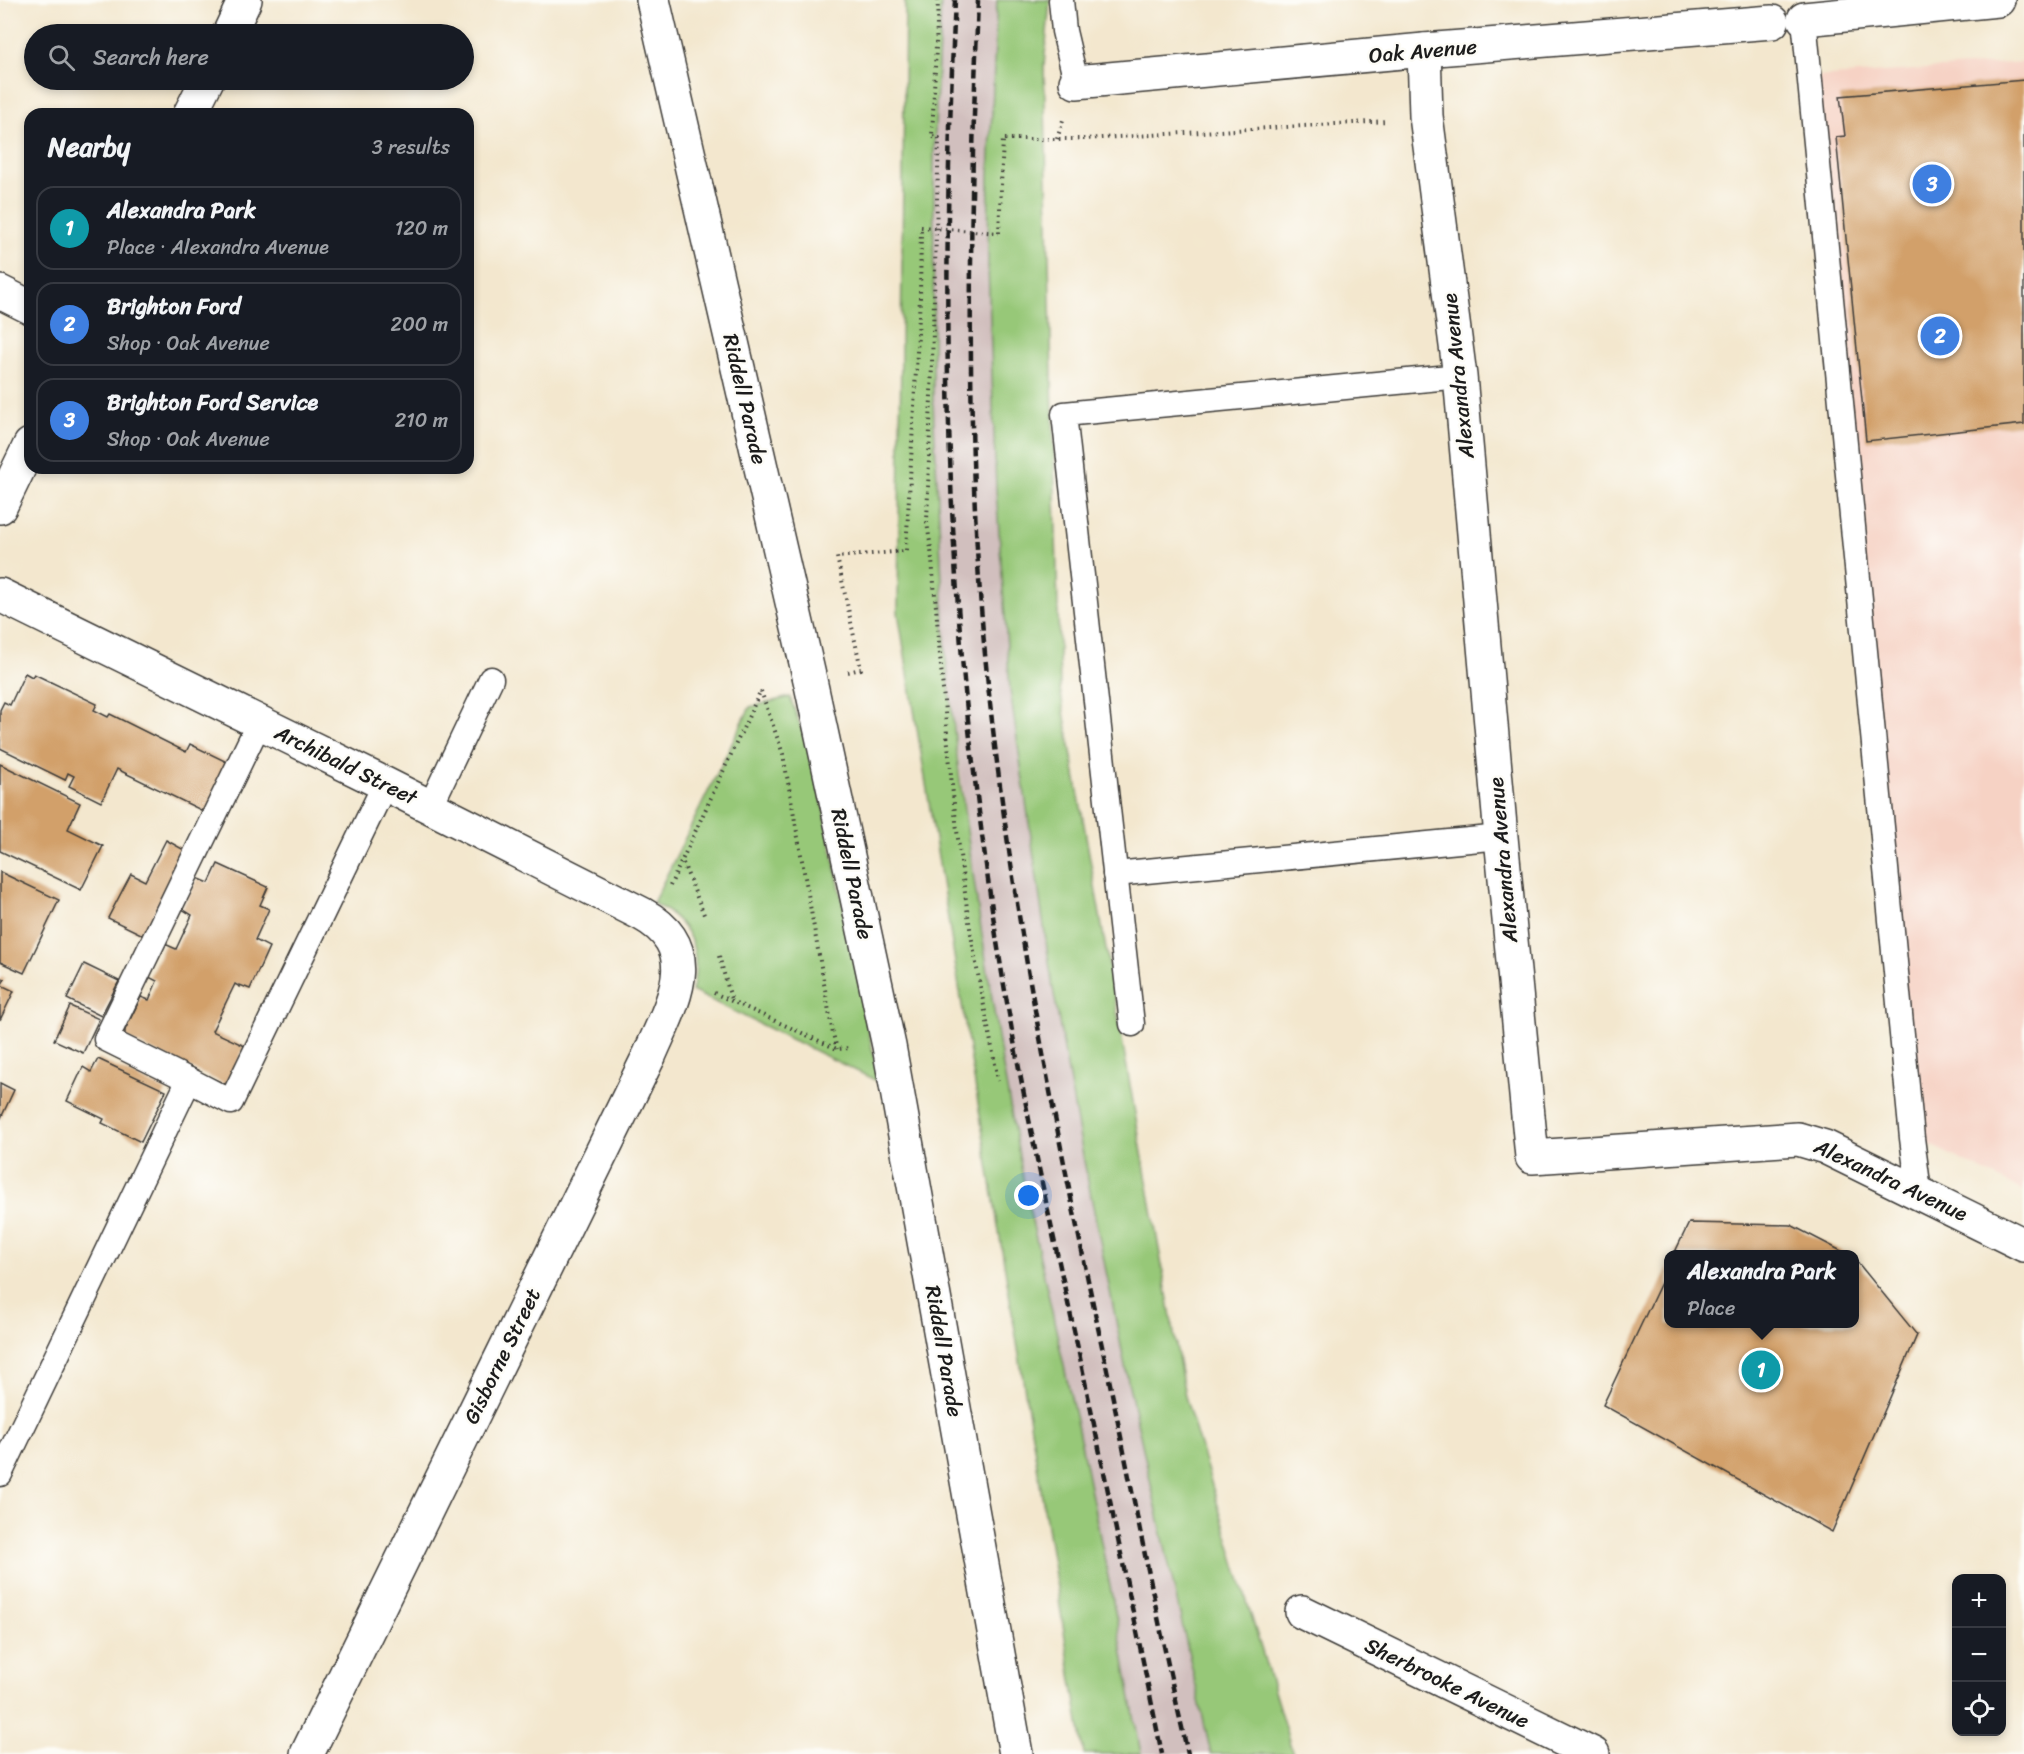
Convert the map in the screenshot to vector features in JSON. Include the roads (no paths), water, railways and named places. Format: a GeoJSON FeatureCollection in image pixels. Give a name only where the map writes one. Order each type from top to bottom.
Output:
{"type":"FeatureCollection","features":[{"type":"Feature","properties":{"kind":"street"},"geometry":{"type":"LineString","coordinates":[[234,24],[245,0]]}},
{"type":"Feature","properties":{"kind":"street","name":"Riddell Parade"},"geometry":{"type":"LineString","coordinates":[[653,0],[810,680],[889,1046],[1016,1754]]}},
{"type":"Feature","properties":{"kind":"street"},"geometry":{"type":"LineString","coordinates":[[1804,19],[1998,0]]}},
{"type":"Feature","properties":{"kind":"street","name":"Oak Avenue"},"geometry":{"type":"LineString","coordinates":[[1076,82],[1424,50],[1772,22]]}},
{"type":"Feature","properties":{"kind":"street","name":"Alexandra Avenue"},"geometry":{"type":"LineString","coordinates":[[1424,50],[1426,116],[1460,376],[1532,1157],[1798,1139],[1825,1147],[2024,1245]]}},
{"type":"Feature","properties":{"kind":"street"},"geometry":{"type":"LineString","coordinates":[[193,108],[202,90]]}},
{"type":"Feature","properties":{"kind":"street"},"geometry":{"type":"LineString","coordinates":[[0,275],[24,286]]}},
{"type":"Feature","properties":{"kind":"street"},"geometry":{"type":"LineString","coordinates":[[0,292],[24,304]]}},
{"type":"Feature","properties":{"kind":"street"},"geometry":{"type":"LineString","coordinates":[[0,507],[24,457]]}},
{"type":"Feature","properties":{"kind":"street","name":"Archibald Street"},"geometry":{"type":"LineString","coordinates":[[0,595],[385,784],[653,921],[669,938],[678,965]]}},
{"type":"Feature","properties":{"kind":"street","name":"Gisborne Street"},"geometry":{"type":"LineString","coordinates":[[307,1754],[650,1054],[674,998],[679,982],[678,965]]}},
{"type":"Feature","properties":{"kind":"street","name":"Sherbrooke Avenue"},"geometry":{"type":"LineString","coordinates":[[1302,1612],[1593,1754]]}},
{"type":"Feature","properties":{"kind":"lane"},"geometry":{"type":"LineString","coordinates":[[1061,0],[1064,31],[1076,82]]}},
{"type":"Feature","properties":{"kind":"lane"},"geometry":{"type":"LineString","coordinates":[[1804,19],[1919,1192]]}},
{"type":"Feature","properties":{"kind":"lane"},"geometry":{"type":"LineString","coordinates":[[1132,1024],[1064,414],[1460,376]]}},
{"type":"Feature","properties":{"kind":"lane"},"geometry":{"type":"LineString","coordinates":[[430,807],[492,679]]}},
{"type":"Feature","properties":{"kind":"lane"},"geometry":{"type":"LineString","coordinates":[[259,723],[106,1039],[231,1102],[385,784]]}},
{"type":"Feature","properties":{"kind":"lane"},"geometry":{"type":"LineString","coordinates":[[1115,874],[1501,837]]}},
{"type":"Feature","properties":{"kind":"lane"},"geometry":{"type":"LineString","coordinates":[[0,1474],[189,1080]]}},
{"type":"Feature","properties":{"kind":"railway"},"geometry":{"type":"LineString","coordinates":[[955,0],[949,158],[948,395],[954,553],[972,756],[996,938],[1016,1055],[1162,1754]]}},
{"type":"Feature","properties":{"kind":"railway"},"geometry":{"type":"LineString","coordinates":[[978,0],[972,176],[972,440],[982,616],[1000,788],[1041,1042],[1074,1211],[1188,1754]]}},
{"type":"Feature","properties":{"kind":"place","name":"Brighton Ford Service"},"geometry":{"type":"Point","coordinates":[1932,184]}},
{"type":"Feature","properties":{"kind":"place","name":"Brighton Ford"},"geometry":{"type":"Point","coordinates":[1940,336]}},
{"type":"Feature","properties":{"kind":"place","name":"Alexandra Park"},"geometry":{"type":"Point","coordinates":[1761,1370]}}]}
